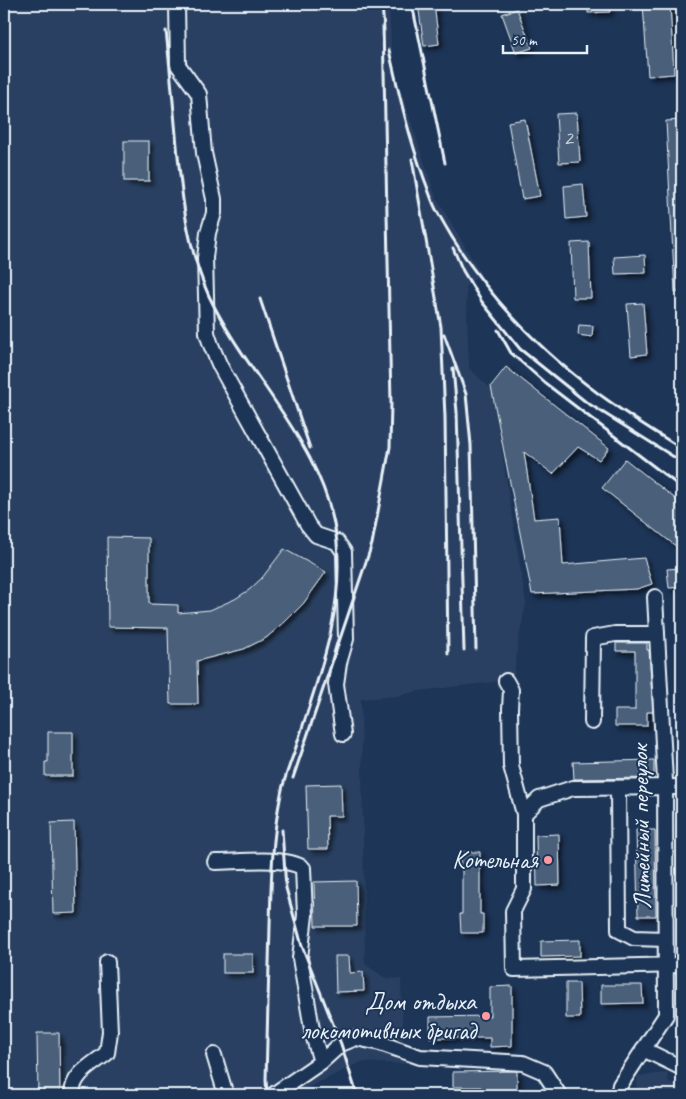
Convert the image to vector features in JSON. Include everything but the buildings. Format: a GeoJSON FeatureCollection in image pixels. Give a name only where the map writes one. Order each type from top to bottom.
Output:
{"type":"FeatureCollection","features":[{"type":"Feature","properties":{"kind":"street"},"geometry":{"type":"LineString","coordinates":[[177,4],[178,65],[199,94],[204,153],[214,199],[214,213],[208,233],[205,258],[207,332],[210,345],[220,366],[308,525],[316,535],[337,542],[344,552],[346,639],[339,663],[336,684],[344,734]]}},
{"type":"Feature","properties":{"kind":"street","name":"Литейный переулок"},"geometry":{"type":"LineString","coordinates":[[618,1095],[620,1085],[666,1015],[665,788],[655,597]]}},
{"type":"Feature","properties":{"kind":"street"},"geometry":{"type":"LineString","coordinates":[[592,722],[593,638],[614,634],[657,634]]}},
{"type":"Feature","properties":{"kind":"street"},"geometry":{"type":"LineString","coordinates":[[506,681],[511,690],[511,766],[524,814],[524,889],[513,911],[514,970],[682,966]]}},
{"type":"Feature","properties":{"kind":"street"},"geometry":{"type":"LineString","coordinates":[[524,814],[539,800],[573,788],[682,787]]}},
{"type":"Feature","properties":{"kind":"street"},"geometry":{"type":"LineString","coordinates":[[618,788],[620,930],[634,938],[665,939]]}},
{"type":"Feature","properties":{"kind":"street"},"geometry":{"type":"LineString","coordinates":[[215,862],[284,861],[298,864],[303,868],[305,915],[300,958],[313,1035],[322,1062]]}},
{"type":"Feature","properties":{"kind":"street"},"geometry":{"type":"LineString","coordinates":[[72,1095],[72,1085],[86,1068],[107,1053],[110,1032],[107,962]]}},
{"type":"Feature","properties":{"kind":"street"},"geometry":{"type":"LineString","coordinates":[[273,1095],[322,1062],[341,1044],[356,1038],[380,1043],[420,1057],[523,1063],[544,1072],[559,1095]]}},
{"type":"Feature","properties":{"kind":"street"},"geometry":{"type":"LineString","coordinates":[[643,1049],[682,1068]]}},
{"type":"Feature","properties":{"kind":"street"},"geometry":{"type":"LineString","coordinates":[[214,1055],[226,1095]]}},
{"type":"Feature","properties":{"kind":"shaded area"},"geometry":{"type":"Polygon","coordinates":[[[4,4],[389,4],[392,65],[436,197],[481,274],[466,286],[469,368],[492,390],[526,604],[514,675],[501,681],[419,691],[397,696],[361,699],[365,964],[385,978],[401,979],[404,1064],[361,1062],[299,1092],[299,1095],[4,1095],[4,4]]]}},
{"type":"Feature","properties":{"kind":"shaded area"},"geometry":{"type":"Polygon","coordinates":[[[667,1073],[669,1083],[682,1083],[682,1095],[636,1095],[638,1076],[667,1073]]]}},
{"type":"Feature","properties":{"kind":"railway"},"geometry":{"type":"LineString","coordinates":[[382,4],[384,30]]}},
{"type":"Feature","properties":{"kind":"railway"},"geometry":{"type":"LineString","coordinates":[[412,4],[445,163]]}},
{"type":"Feature","properties":{"kind":"railway"},"geometry":{"type":"LineString","coordinates":[[293,778],[372,544],[390,447],[391,403],[383,25]]}},
{"type":"Feature","properties":{"kind":"railway"},"geometry":{"type":"LineString","coordinates":[[166,31],[183,197],[190,238],[201,277],[209,296],[244,357],[303,445],[318,476],[330,508],[337,543],[338,570],[333,622],[320,672],[284,782],[278,810],[272,860],[267,1095]]}},
{"type":"Feature","properties":{"kind":"railway"},"geometry":{"type":"LineString","coordinates":[[389,50],[409,132],[432,201],[454,241],[492,294],[537,342],[586,385],[682,449]]}},
{"type":"Feature","properties":{"kind":"railway"},"geometry":{"type":"LineString","coordinates":[[412,159],[441,327],[445,417],[448,654]]}},
{"type":"Feature","properties":{"kind":"railway"},"geometry":{"type":"LineString","coordinates":[[453,248],[463,271],[482,302],[520,349],[586,402],[682,462]]}},
{"type":"Feature","properties":{"kind":"railway"},"geometry":{"type":"LineString","coordinates":[[260,299],[310,448]]}},
{"type":"Feature","properties":{"kind":"railway"},"geometry":{"type":"LineString","coordinates":[[498,330],[511,353],[545,383],[682,488]]}},
{"type":"Feature","properties":{"kind":"railway"},"geometry":{"type":"LineString","coordinates":[[444,334],[466,394],[471,445],[476,649]]}},
{"type":"Feature","properties":{"kind":"railway"},"geometry":{"type":"LineString","coordinates":[[453,368],[457,412],[464,650]]}},
{"type":"Feature","properties":{"kind":"railway"},"geometry":{"type":"LineString","coordinates":[[282,830],[286,888],[302,946],[341,1044],[357,1095]]}},
{"type":"Feature","properties":{"kind":"place","name":"Котельная"},"geometry":{"type":"Point","coordinates":[548,860]}},
{"type":"Feature","properties":{"kind":"place","name":"Дом отдыха локомотивных бригад"},"geometry":{"type":"Point","coordinates":[486,1016]}}]}
